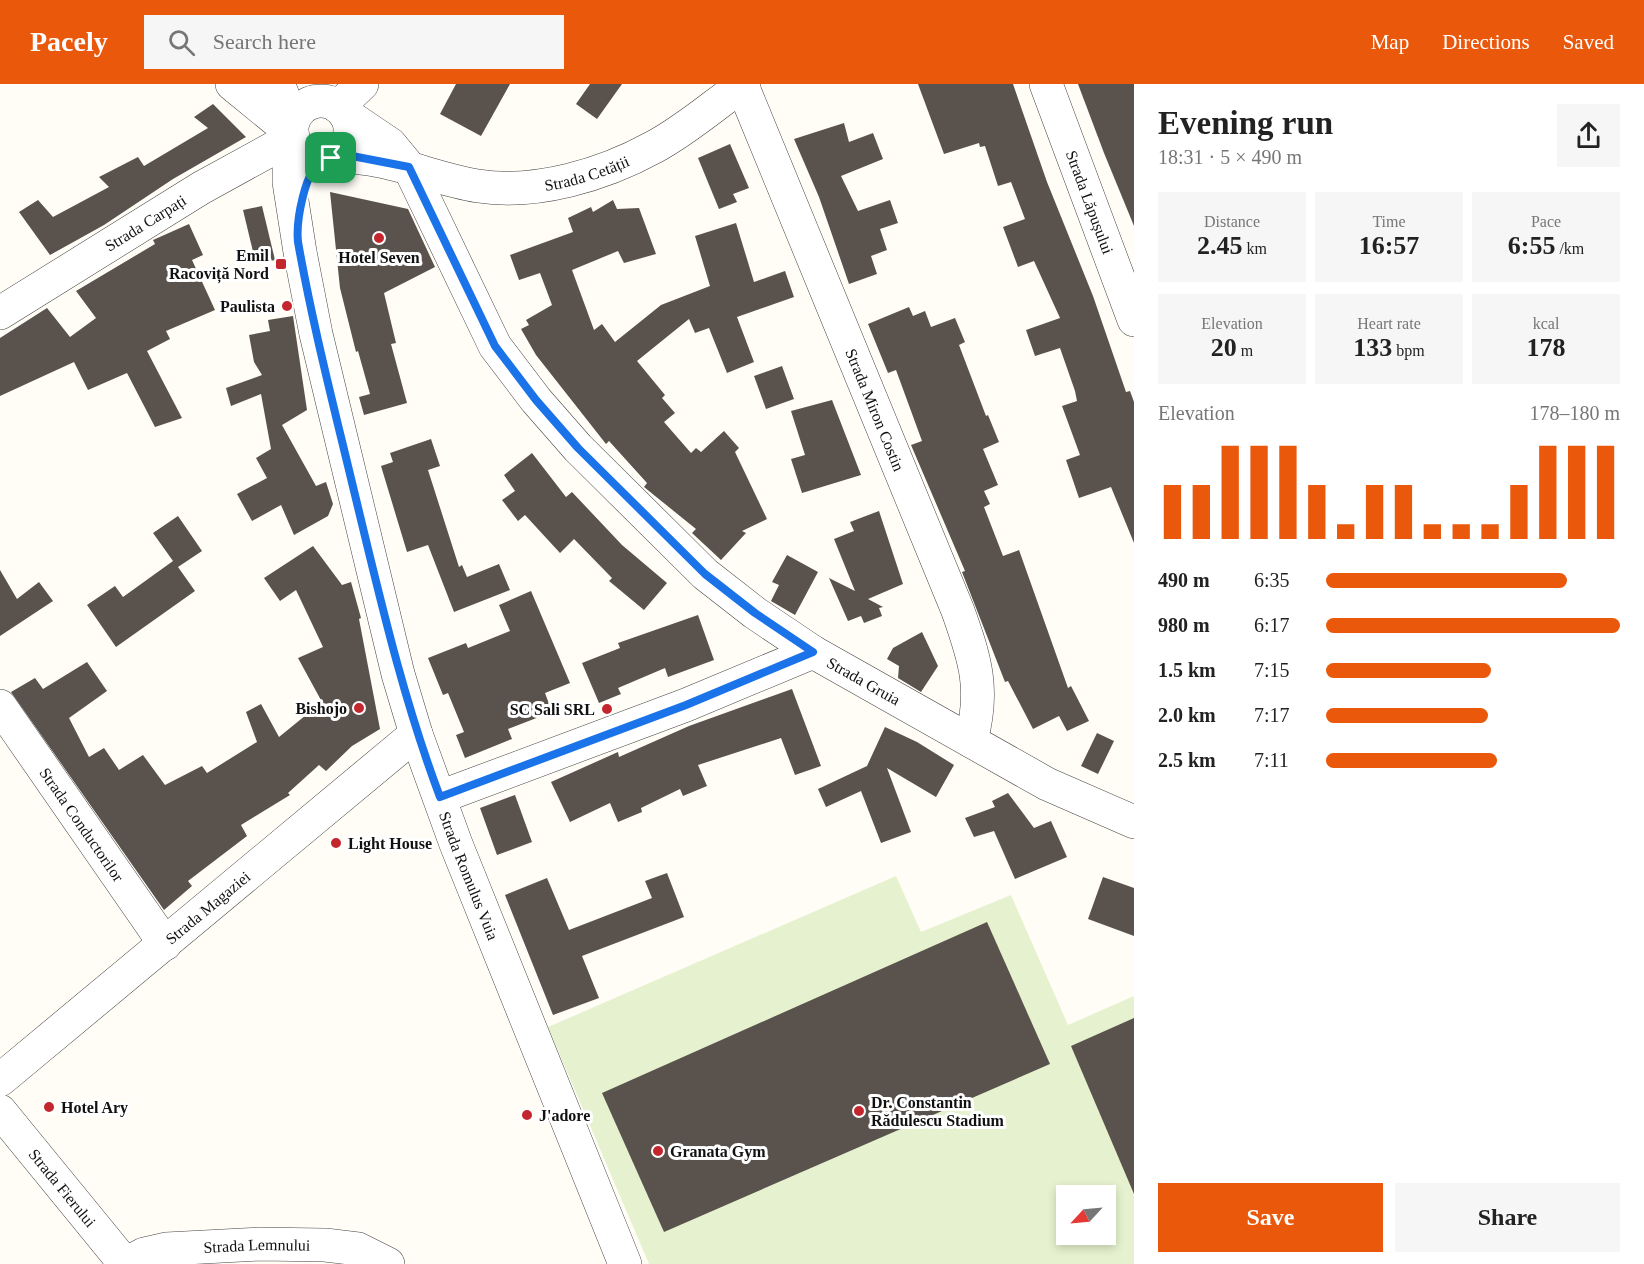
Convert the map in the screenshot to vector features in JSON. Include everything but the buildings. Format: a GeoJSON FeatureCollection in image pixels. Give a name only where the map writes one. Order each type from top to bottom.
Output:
{"type":"FeatureCollection","features":[{"type":"Feature","properties":{"kind":"street"},"geometry":{"type":"LineString","coordinates":[[232,84],[307,147],[347,142],[350,127],[332,107]]}},
{"type":"Feature","properties":{"kind":"street"},"geometry":{"type":"LineString","coordinates":[[307,147],[296,114],[332,107],[362,84]]}},
{"type":"Feature","properties":{"kind":"street","name":"Strada Lăpușului"},"geometry":{"type":"LineString","coordinates":[[1046,84],[1134,320]]}},
{"type":"Feature","properties":{"kind":"street","name":"Strada Cetății"},"geometry":{"type":"LineString","coordinates":[[307,147],[409,167],[480,186],[523,187],[567,180],[606,169],[654,147],[743,85]]}},
{"type":"Feature","properties":{"kind":"street","name":"Strada Miron Costin"},"geometry":{"type":"LineString","coordinates":[[743,85],[958,611],[976,661],[978,715],[971,741]]}},
{"type":"Feature","properties":{"kind":"street"},"geometry":{"type":"LineString","coordinates":[[271,87],[332,107],[390,144],[409,167]]}},
{"type":"Feature","properties":{"kind":"street","name":"Strada Romulus Vuia"},"geometry":{"type":"LineString","coordinates":[[307,147],[289,166],[289,182],[297,229],[316,334],[395,663],[416,734],[440,797],[625,1264]]}},
{"type":"Feature","properties":{"kind":"street","name":"Strada Carpați"},"geometry":{"type":"LineString","coordinates":[[0,313],[201,188],[307,147]]}},
{"type":"Feature","properties":{"kind":"street","name":"Strada Gruia"},"geometry":{"type":"LineString","coordinates":[[409,167],[495,346],[536,400],[578,448],[705,574],[755,613],[813,652],[1047,784],[1134,822]]}},
{"type":"Feature","properties":{"kind":"street"},"geometry":{"type":"LineString","coordinates":[[440,797],[686,705],[813,652]]}},
{"type":"Feature","properties":{"kind":"street","name":"Strada Conductorilor"},"geometry":{"type":"LineString","coordinates":[[0,706],[165,944]]}},
{"type":"Feature","properties":{"kind":"street","name":"Strada Magaziei"},"geometry":{"type":"LineString","coordinates":[[0,1080],[416,734]]}},
{"type":"Feature","properties":{"kind":"street","name":"Strada Fierului"},"geometry":{"type":"LineString","coordinates":[[0,1110],[125,1264]]}},
{"type":"Feature","properties":{"kind":"street","name":"Strada Lemnului"},"geometry":{"type":"LineString","coordinates":[[125,1264],[144,1254],[166,1249],[325,1245],[358,1249],[388,1264]]}},
{"type":"Feature","properties":{"kind":"green space","name":"Dr. Constantin Rădulescu Stadium"},"geometry":{"type":"Polygon","coordinates":[[[896,876],[921,932],[1011,895],[1068,1025],[1134,996],[1134,1264],[649,1264],[548,1027],[896,876]]]}},
{"type":"Feature","properties":{"kind":"place","name":"Hotel Seven"},"geometry":{"type":"Point","coordinates":[379,238]}},
{"type":"Feature","properties":{"kind":"place","name":"Emil Racoviță Nord"},"geometry":{"type":"Point","coordinates":[281,264]}},
{"type":"Feature","properties":{"kind":"place","name":"Paulista"},"geometry":{"type":"Point","coordinates":[287,306]}},
{"type":"Feature","properties":{"kind":"place","name":"Bishojo"},"geometry":{"type":"Point","coordinates":[359,708]}},
{"type":"Feature","properties":{"kind":"place","name":"SC Sali SRL"},"geometry":{"type":"Point","coordinates":[607,709]}},
{"type":"Feature","properties":{"kind":"place","name":"Light House"},"geometry":{"type":"Point","coordinates":[336,843]}},
{"type":"Feature","properties":{"kind":"place","name":"Hotel Ary"},"geometry":{"type":"Point","coordinates":[49,1107]}},
{"type":"Feature","properties":{"kind":"place","name":"Dr. Constantin Rădulescu Stadium"},"geometry":{"type":"Point","coordinates":[859,1111]}},
{"type":"Feature","properties":{"kind":"place","name":"J'adore"},"geometry":{"type":"Point","coordinates":[527,1115]}},
{"type":"Feature","properties":{"kind":"place","name":"Granata Gym"},"geometry":{"type":"Point","coordinates":[658,1151]}},
{"type":"Feature","properties":{"kind":"route"},"geometry":{"type":"LineString","coordinates":[[352,156],[409,167],[495,346],[536,400],[578,448],[652,524],[705,574],[755,613],[813,652],[686,705],[440,797],[416,734],[398,674],[316,334],[300,252],[297,229],[305,191],[315,167],[323,159],[331,158],[352,156]]}}]}
